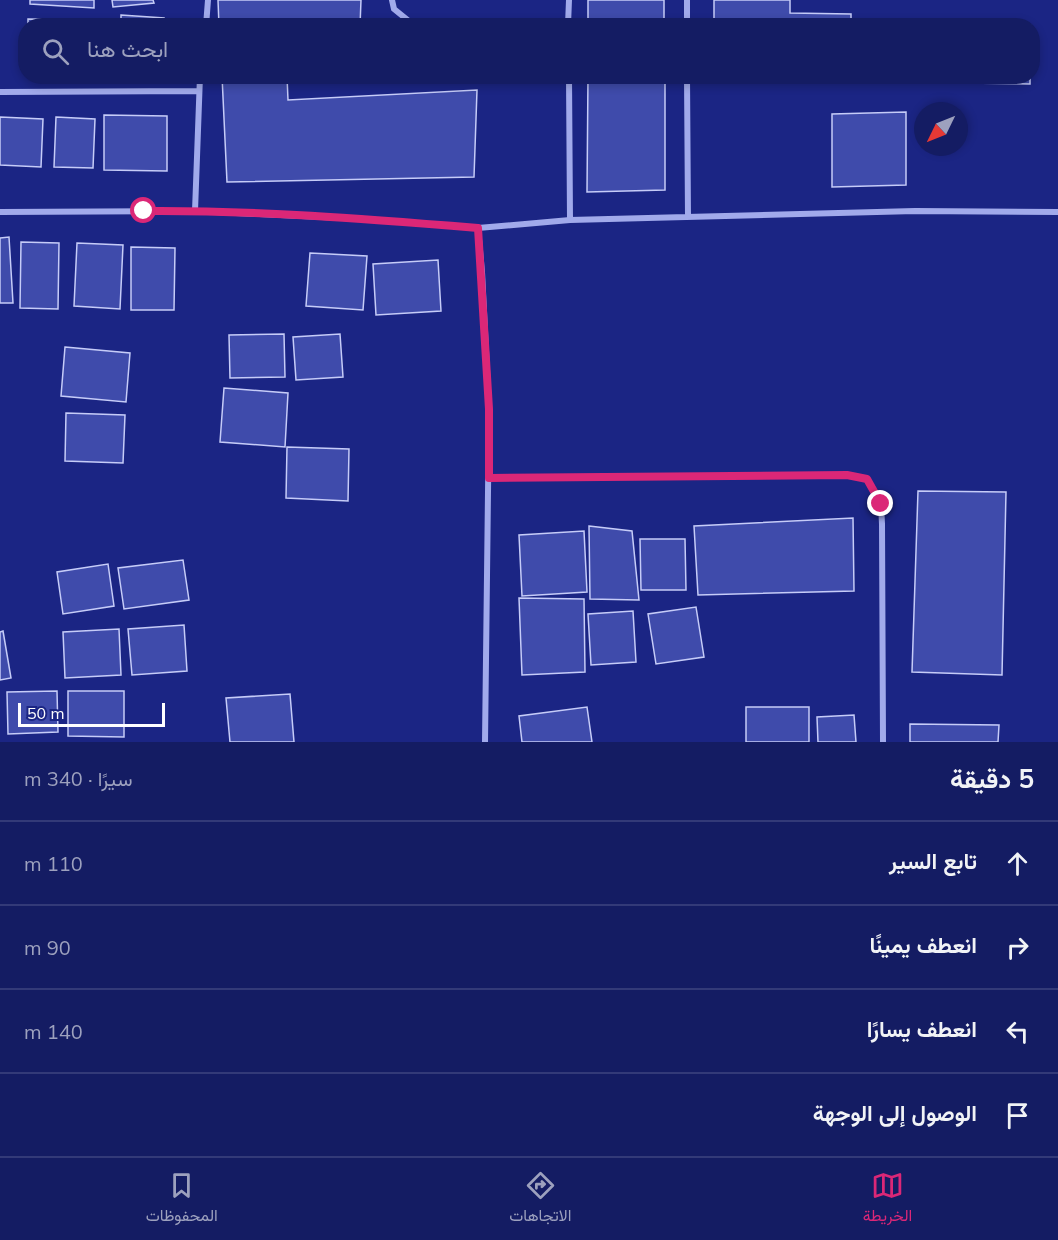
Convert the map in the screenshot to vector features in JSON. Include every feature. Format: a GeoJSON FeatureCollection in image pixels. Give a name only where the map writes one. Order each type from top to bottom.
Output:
{"type":"FeatureCollection","features":[{"type":"Feature","properties":{"kind":"street"},"geometry":{"type":"LineString","coordinates":[[207,18],[208,0]]}},
{"type":"Feature","properties":{"kind":"street"},"geometry":{"type":"LineString","coordinates":[[392,0],[394,9],[405,18]]}},
{"type":"Feature","properties":{"kind":"street"},"geometry":{"type":"LineString","coordinates":[[568,18],[569,0]]}},
{"type":"Feature","properties":{"kind":"street"},"geometry":{"type":"LineString","coordinates":[[687,0],[687,18]]}},
{"type":"Feature","properties":{"kind":"street"},"geometry":{"type":"LineString","coordinates":[[195,211],[199,84]]}},
{"type":"Feature","properties":{"kind":"street"},"geometry":{"type":"LineString","coordinates":[[569,84],[570,220]]}},
{"type":"Feature","properties":{"kind":"street"},"geometry":{"type":"LineString","coordinates":[[687,84],[688,217]]}},
{"type":"Feature","properties":{"kind":"street"},"geometry":{"type":"LineString","coordinates":[[0,92],[199,91]]}},
{"type":"Feature","properties":{"kind":"street"},"geometry":{"type":"LineString","coordinates":[[0,212],[195,211],[364,219],[478,228],[570,220],[915,211],[1058,212]]}},
{"type":"Feature","properties":{"kind":"street"},"geometry":{"type":"LineString","coordinates":[[478,228],[489,409],[486,742]]}},
{"type":"Feature","properties":{"kind":"street"},"geometry":{"type":"LineString","coordinates":[[489,478],[847,475],[867,479],[881,504],[883,742]]}},
{"type":"Feature","properties":{"kind":"building"},"geometry":{"type":"Polygon","coordinates":[[[30,0],[94,0],[94,8],[30,4],[30,0]]]}},
{"type":"Feature","properties":{"kind":"building"},"geometry":{"type":"Polygon","coordinates":[[[112,0],[153,0],[154,3],[113,7],[112,0]]]}},
{"type":"Feature","properties":{"kind":"building"},"geometry":{"type":"Polygon","coordinates":[[[218,0],[361,0],[360,18],[219,18],[218,0]]]}},
{"type":"Feature","properties":{"kind":"building"},"geometry":{"type":"Polygon","coordinates":[[[588,0],[664,0],[664,18],[588,18],[588,0]]]}},
{"type":"Feature","properties":{"kind":"building"},"geometry":{"type":"Polygon","coordinates":[[[714,0],[790,0],[790,13],[851,14],[851,18],[714,18],[714,0]]]}},
{"type":"Feature","properties":{"kind":"building"},"geometry":{"type":"Polygon","coordinates":[[[121,15],[164,18],[121,18],[121,15]]]}},
{"type":"Feature","properties":{"kind":"building"},"geometry":{"type":"Polygon","coordinates":[[[222,84],[287,84],[288,100],[477,90],[474,177],[227,182],[222,84]]]}},
{"type":"Feature","properties":{"kind":"building"},"geometry":{"type":"Polygon","coordinates":[[[588,84],[665,84],[665,190],[587,192],[588,84]]]}},
{"type":"Feature","properties":{"kind":"building"},"geometry":{"type":"Polygon","coordinates":[[[906,112],[906,185],[832,187],[832,114],[906,112]]]}},
{"type":"Feature","properties":{"kind":"building"},"geometry":{"type":"Polygon","coordinates":[[[104,115],[167,116],[167,171],[104,170],[104,115]]]}},
{"type":"Feature","properties":{"kind":"building"},"geometry":{"type":"Polygon","coordinates":[[[0,117],[43,119],[41,167],[0,165],[0,117]]]}},
{"type":"Feature","properties":{"kind":"building"},"geometry":{"type":"Polygon","coordinates":[[[56,117],[95,119],[93,168],[54,167],[56,117]]]}},
{"type":"Feature","properties":{"kind":"building"},"geometry":{"type":"Polygon","coordinates":[[[9,237],[13,303],[0,303],[0,238],[9,237]]]}},
{"type":"Feature","properties":{"kind":"building"},"geometry":{"type":"Polygon","coordinates":[[[21,242],[59,243],[58,309],[20,308],[21,242]]]}},
{"type":"Feature","properties":{"kind":"building"},"geometry":{"type":"Polygon","coordinates":[[[77,243],[123,245],[120,309],[74,306],[77,243]]]}},
{"type":"Feature","properties":{"kind":"building"},"geometry":{"type":"Polygon","coordinates":[[[131,247],[175,248],[174,310],[131,310],[131,247]]]}},
{"type":"Feature","properties":{"kind":"building"},"geometry":{"type":"Polygon","coordinates":[[[310,253],[367,256],[363,310],[306,306],[310,253]]]}},
{"type":"Feature","properties":{"kind":"building"},"geometry":{"type":"Polygon","coordinates":[[[438,260],[441,311],[376,315],[373,264],[438,260]]]}},
{"type":"Feature","properties":{"kind":"building"},"geometry":{"type":"Polygon","coordinates":[[[284,334],[285,377],[230,378],[229,335],[284,334]]]}},
{"type":"Feature","properties":{"kind":"building"},"geometry":{"type":"Polygon","coordinates":[[[340,334],[343,377],[296,380],[293,337],[340,334]]]}},
{"type":"Feature","properties":{"kind":"building"},"geometry":{"type":"Polygon","coordinates":[[[65,347],[130,353],[126,402],[61,396],[65,347]]]}},
{"type":"Feature","properties":{"kind":"building"},"geometry":{"type":"Polygon","coordinates":[[[224,388],[288,393],[285,447],[220,442],[224,388]]]}},
{"type":"Feature","properties":{"kind":"building"},"geometry":{"type":"Polygon","coordinates":[[[66,413],[125,415],[123,463],[65,461],[66,413]]]}},
{"type":"Feature","properties":{"kind":"building"},"geometry":{"type":"Polygon","coordinates":[[[287,447],[349,449],[348,501],[286,498],[287,447]]]}},
{"type":"Feature","properties":{"kind":"building"},"geometry":{"type":"Polygon","coordinates":[[[918,491],[1006,492],[1002,675],[912,672],[918,491]]]}},
{"type":"Feature","properties":{"kind":"building"},"geometry":{"type":"Polygon","coordinates":[[[853,518],[854,591],[698,595],[694,526],[853,518]]]}},
{"type":"Feature","properties":{"kind":"building"},"geometry":{"type":"Polygon","coordinates":[[[589,526],[632,531],[639,600],[590,599],[589,526]]]}},
{"type":"Feature","properties":{"kind":"building"},"geometry":{"type":"Polygon","coordinates":[[[584,531],[587,592],[522,596],[519,535],[584,531]]]}},
{"type":"Feature","properties":{"kind":"building"},"geometry":{"type":"Polygon","coordinates":[[[640,539],[685,539],[686,590],[641,590],[640,539]]]}},
{"type":"Feature","properties":{"kind":"building"},"geometry":{"type":"Polygon","coordinates":[[[183,560],[189,600],[124,609],[118,568],[183,560]]]}},
{"type":"Feature","properties":{"kind":"building"},"geometry":{"type":"Polygon","coordinates":[[[108,564],[114,606],[63,614],[57,572],[108,564]]]}},
{"type":"Feature","properties":{"kind":"building"},"geometry":{"type":"Polygon","coordinates":[[[519,598],[584,599],[585,672],[522,675],[519,598]]]}},
{"type":"Feature","properties":{"kind":"building"},"geometry":{"type":"Polygon","coordinates":[[[696,607],[704,657],[656,664],[648,614],[696,607]]]}},
{"type":"Feature","properties":{"kind":"building"},"geometry":{"type":"Polygon","coordinates":[[[633,611],[636,662],[591,665],[588,614],[633,611]]]}},
{"type":"Feature","properties":{"kind":"building"},"geometry":{"type":"Polygon","coordinates":[[[184,625],[187,671],[132,675],[128,629],[184,625]]]}},
{"type":"Feature","properties":{"kind":"building"},"geometry":{"type":"Polygon","coordinates":[[[119,629],[121,675],[65,678],[63,632],[119,629]]]}},
{"type":"Feature","properties":{"kind":"building"},"geometry":{"type":"Polygon","coordinates":[[[3,631],[11,678],[0,680],[0,632],[3,631]]]}},
{"type":"Feature","properties":{"kind":"building"},"geometry":{"type":"Polygon","coordinates":[[[57,691],[58,732],[8,734],[7,692],[57,691]]]}},
{"type":"Feature","properties":{"kind":"building"},"geometry":{"type":"Polygon","coordinates":[[[68,691],[124,691],[124,737],[68,736],[68,691]]]}},
{"type":"Feature","properties":{"kind":"building"},"geometry":{"type":"Polygon","coordinates":[[[290,694],[294,742],[230,742],[226,698],[290,694]]]}},
{"type":"Feature","properties":{"kind":"building"},"geometry":{"type":"Polygon","coordinates":[[[587,707],[592,742],[522,742],[519,716],[587,707]]]}},
{"type":"Feature","properties":{"kind":"building"},"geometry":{"type":"Polygon","coordinates":[[[746,707],[809,707],[809,742],[746,742],[746,707]]]}},
{"type":"Feature","properties":{"kind":"building"},"geometry":{"type":"Polygon","coordinates":[[[854,715],[856,742],[818,742],[817,717],[854,715]]]}},
{"type":"Feature","properties":{"kind":"building"},"geometry":{"type":"Polygon","coordinates":[[[910,724],[999,725],[998,742],[910,742],[910,724]]]}},
{"type":"Feature","properties":{"kind":"route"},"geometry":{"type":"LineString","coordinates":[[144,211],[195,211],[364,219],[478,228],[489,409],[489,478],[847,475],[867,479],[881,504]]}}]}
